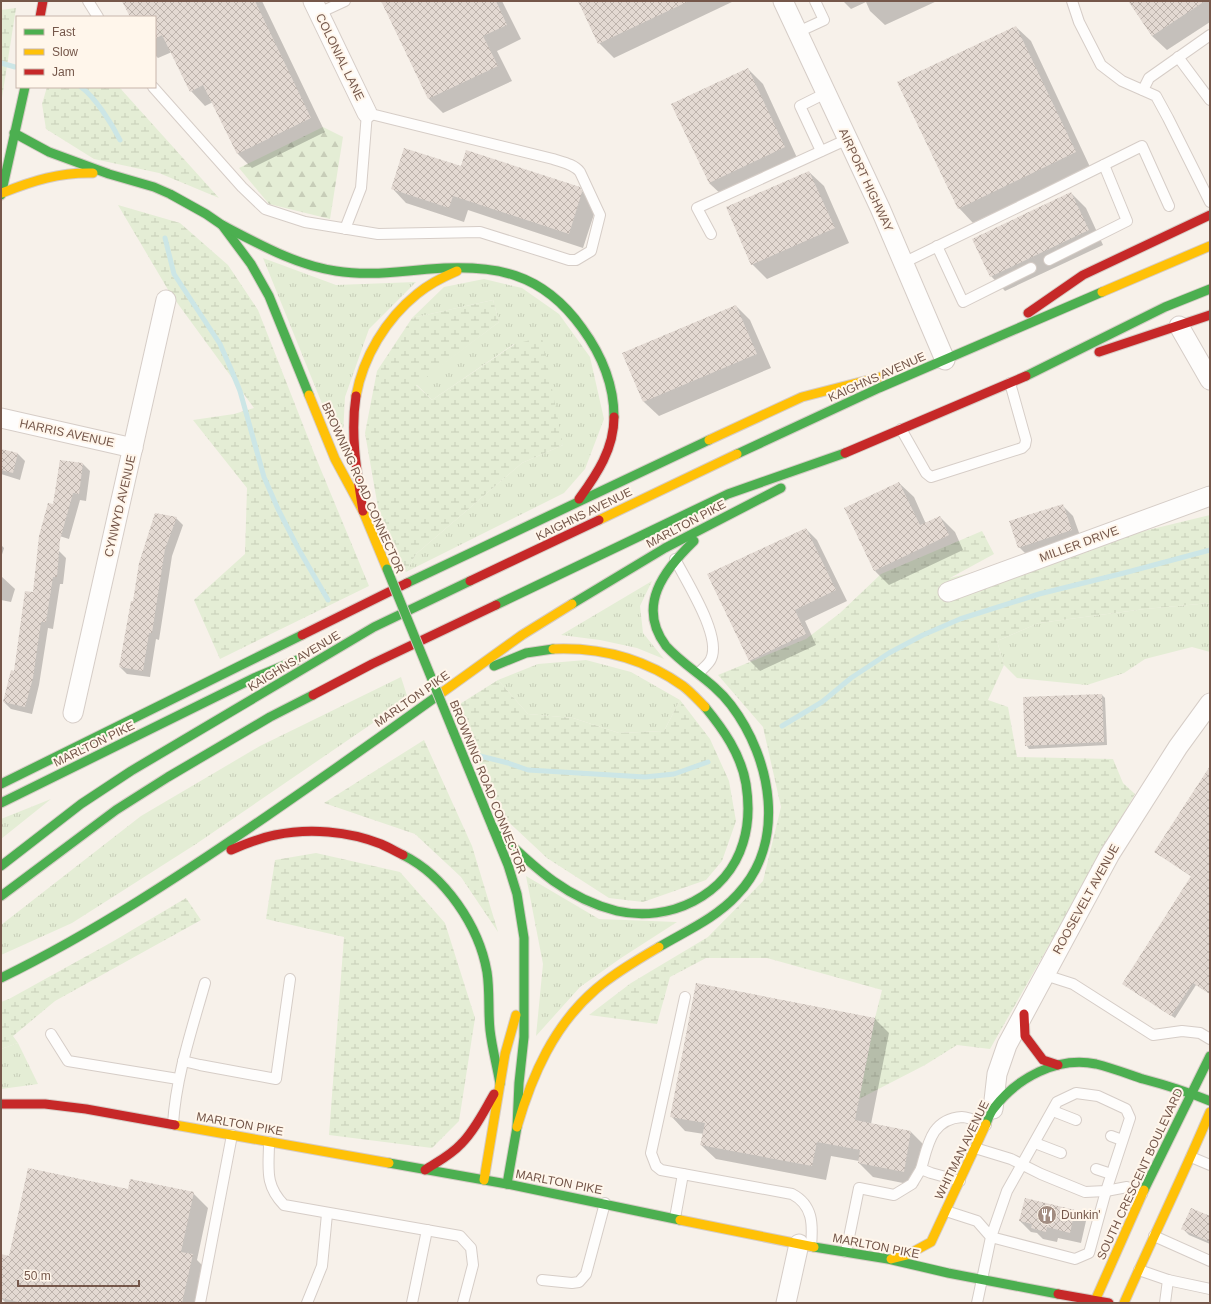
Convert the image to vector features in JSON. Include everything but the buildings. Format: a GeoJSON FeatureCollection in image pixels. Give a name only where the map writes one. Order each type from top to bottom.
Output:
{"type":"FeatureCollection","features":[{"type":"Feature","properties":{"kind":"main road"},"geometry":{"type":"LineString","coordinates":[[40,16],[43,1]]}},
{"type":"Feature","properties":{"kind":"main road"},"geometry":{"type":"LineString","coordinates":[[1,194],[24,88]]}},
{"type":"Feature","properties":{"kind":"main road","name":"BROWNING ROAD CONNECTOR"},"geometry":{"type":"LineString","coordinates":[[14,133],[49,152],[109,174],[140,182],[170,194],[206,214],[222,226],[242,250],[269,296],[335,459],[363,511],[387,569],[508,865],[520,907],[524,938],[524,1037],[519,1083],[517,1128],[507,1184]]}},
{"type":"Feature","properties":{"kind":"main road"},"geometry":{"type":"LineString","coordinates":[[1,194],[32,181],[57,175],[70,173],[109,174]]}},
{"type":"Feature","properties":{"kind":"main road"},"geometry":{"type":"LineString","coordinates":[[991,339],[1083,275],[1210,214]]}},
{"type":"Feature","properties":{"kind":"main road"},"geometry":{"type":"LineString","coordinates":[[222,226],[292,259],[324,269],[340,272],[375,274],[434,268],[495,269],[528,279],[549,292],[573,315],[583,328],[604,366],[610,381],[614,406],[613,436],[606,457],[578,500]]}},
{"type":"Feature","properties":{"kind":"main road","name":"KAIGHNS AVENUE"},"geometry":{"type":"LineString","coordinates":[[1,866],[82,804],[131,771],[374,627],[800,424],[991,339],[1210,246]]}},
{"type":"Feature","properties":{"kind":"main road"},"geometry":{"type":"LineString","coordinates":[[363,511],[356,461],[354,412],[360,384],[371,352],[389,322],[411,298],[434,282],[467,268]]}},
{"type":"Feature","properties":{"kind":"main road"},"geometry":{"type":"LineString","coordinates":[[1,896],[77,839],[154,785],[218,746],[379,660],[728,494],[846,454],[1028,375],[1165,307],[1210,289]]}},
{"type":"Feature","properties":{"kind":"main road"},"geometry":{"type":"LineString","coordinates":[[1028,375],[1210,315]]}},
{"type":"Feature","properties":{"kind":"main road"},"geometry":{"type":"LineString","coordinates":[[1,784],[578,500],[802,397],[945,360]]}},
{"type":"Feature","properties":{"kind":"main road","name":"MARLTON PIKE"},"geometry":{"type":"LineString","coordinates":[[5,976],[106,922],[205,859],[522,636],[594,590],[712,523],[846,454]]}},
{"type":"Feature","properties":{"kind":"main road"},"geometry":{"type":"LineString","coordinates":[[517,1128],[535,1072],[554,1039],[567,1020],[580,1005],[595,990],[624,968],[708,918],[732,900],[751,877],[763,851],[767,837],[770,810],[766,781],[757,752],[738,714],[729,701],[719,690],[669,649],[658,633],[654,622],[654,599],[656,589],[662,577],[675,559],[712,523]]}},
{"type":"Feature","properties":{"kind":"main road","name":"MARLTON PIKE"},"geometry":{"type":"LineString","coordinates":[[1,803],[254,678],[374,627]]}},
{"type":"Feature","properties":{"kind":"main road"},"geometry":{"type":"LineString","coordinates":[[455,684],[514,658],[526,654],[549,650],[595,650],[612,653],[644,663],[674,679],[686,688],[712,713],[735,750],[745,780],[748,797],[749,811],[745,839],[736,860],[725,877],[705,896],[692,903],[678,909],[658,913],[644,914],[619,911],[603,907],[572,893],[558,885],[520,855],[493,828]]}},
{"type":"Feature","properties":{"kind":"main road"},"geometry":{"type":"LineString","coordinates":[[205,859],[271,836],[287,833],[319,831],[348,834],[390,848],[416,862],[438,881],[464,913],[477,938],[486,965],[490,1029],[500,1084],[462,1143],[450,1154],[425,1170]]}},
{"type":"Feature","properties":{"kind":"main road","name":"BROWNING ROAD CONNECTOR"},"geometry":{"type":"LineString","coordinates":[[484,1180],[505,1054],[524,986]]}},
{"type":"Feature","properties":{"kind":"main road"},"geometry":{"type":"LineString","coordinates":[[1024,1014],[1025,1036],[1033,1048],[1043,1060],[1058,1065]]}},
{"type":"Feature","properties":{"kind":"main road","name":"SOUTH CRESCENT BOULEVARD"},"geometry":{"type":"LineString","coordinates":[[1094,1302],[1142,1194],[1190,1093],[1210,1056]]}},
{"type":"Feature","properties":{"kind":"main road","name":"WHITMAN AVENUE"},"geometry":{"type":"LineString","coordinates":[[888,1259],[900,1259],[932,1246],[990,1117],[1011,1088],[1029,1076],[1044,1069],[1058,1065],[1077,1063],[1095,1064],[1190,1093],[1210,1101]]}},
{"type":"Feature","properties":{"kind":"main road","name":"MARLTON PIKE"},"geometry":{"type":"LineString","coordinates":[[1,1104],[46,1104],[66,1106],[173,1124],[507,1184],[805,1245],[888,1259],[982,1280],[1094,1302],[1109,1303]]}},
{"type":"Feature","properties":{"kind":"main road"},"geometry":{"type":"LineString","coordinates":[[1124,1303],[1210,1112]]}},
{"type":"Feature","properties":{"kind":"main road"},"geometry":{"type":"LineString","coordinates":[[939,1260],[948,1273]]}},
{"type":"Feature","properties":{"kind":"street","name":"AIRPORT HIGHWAY"},"geometry":{"type":"LineString","coordinates":[[783,1],[880,208],[945,360]]}},
{"type":"Feature","properties":{"kind":"street","name":"COLONIAL LANE"},"geometry":{"type":"LineString","coordinates":[[316,7],[367,113]]}},
{"type":"Feature","properties":{"kind":"street","name":"CYNWYD AVENUE"},"geometry":{"type":"LineString","coordinates":[[74,713],[166,300]]}},
{"type":"Feature","properties":{"kind":"street"},"geometry":{"type":"LineString","coordinates":[[1179,326],[1210,380]]}},
{"type":"Feature","properties":{"kind":"street","name":"HARRIS AVENUE"},"geometry":{"type":"LineString","coordinates":[[1,418],[133,448]]}},
{"type":"Feature","properties":{"kind":"street","name":"MILLER DRIVE"},"geometry":{"type":"LineString","coordinates":[[948,592],[1210,496]]}},
{"type":"Feature","properties":{"kind":"street","name":"ROOSEVELT AVENUE"},"geometry":{"type":"LineString","coordinates":[[990,1117],[997,1074],[1007,1045],[1110,854],[1178,747],[1210,703]]}},
{"type":"Feature","properties":{"kind":"street"},"geometry":{"type":"LineString","coordinates":[[786,1303],[805,1245]]}},
{"type":"Feature","properties":{"kind":"lane"},"geometry":{"type":"LineString","coordinates":[[88,1],[97,16]]}},
{"type":"Feature","properties":{"kind":"lane"},"geometry":{"type":"LineString","coordinates":[[316,7],[345,1]]}},
{"type":"Feature","properties":{"kind":"lane"},"geometry":{"type":"LineString","coordinates":[[798,32],[824,20],[815,1]]}},
{"type":"Feature","properties":{"kind":"lane"},"geometry":{"type":"LineString","coordinates":[[1072,1],[1079,22],[1101,65],[1122,81],[1156,96],[1210,202]]}},
{"type":"Feature","properties":{"kind":"lane"},"geometry":{"type":"LineString","coordinates":[[1143,90],[1149,78],[1210,35]]}},
{"type":"Feature","properties":{"kind":"lane"},"geometry":{"type":"LineString","coordinates":[[1178,57],[1210,100]]}},
{"type":"Feature","properties":{"kind":"lane"},"geometry":{"type":"LineString","coordinates":[[154,88],[242,187],[265,209],[305,222],[345,229],[378,234],[480,232],[569,260],[576,260],[591,251],[600,215],[580,172],[569,164],[367,113],[361,188],[345,229]]}},
{"type":"Feature","properties":{"kind":"lane"},"geometry":{"type":"LineString","coordinates":[[821,151],[800,106],[826,93]]}},
{"type":"Feature","properties":{"kind":"lane"},"geometry":{"type":"LineString","coordinates":[[711,234],[697,208],[848,139]]}},
{"type":"Feature","properties":{"kind":"lane"},"geometry":{"type":"LineString","coordinates":[[903,263],[1142,146],[1169,206]]}},
{"type":"Feature","properties":{"kind":"lane"},"geometry":{"type":"LineString","coordinates":[[1049,260],[1127,221],[1104,165]]}},
{"type":"Feature","properties":{"kind":"lane"},"geometry":{"type":"LineString","coordinates":[[938,246],[963,302],[1031,268]]}},
{"type":"Feature","properties":{"kind":"lane"},"geometry":{"type":"LineString","coordinates":[[901,429],[926,473],[931,477],[1022,448],[1025,445],[1026,440],[1010,383]]}},
{"type":"Feature","properties":{"kind":"lane"},"geometry":{"type":"LineString","coordinates":[[675,559],[703,613],[711,633],[713,647],[711,660],[698,673]]}},
{"type":"Feature","properties":{"kind":"lane"},"geometry":{"type":"LineString","coordinates":[[1045,975],[1073,984],[1153,1035],[1182,1031],[1200,1033],[1210,1038]]}},
{"type":"Feature","properties":{"kind":"lane"},"geometry":{"type":"LineString","coordinates":[[183,1061],[276,1079],[290,979]]}},
{"type":"Feature","properties":{"kind":"lane"},"geometry":{"type":"LineString","coordinates":[[173,1124],[178,1079],[205,983]]}},
{"type":"Feature","properties":{"kind":"lane"},"geometry":{"type":"LineString","coordinates":[[685,997],[651,1153],[656,1166],[662,1170],[792,1194],[800,1198],[807,1207],[811,1217],[813,1229],[805,1245]]}},
{"type":"Feature","properties":{"kind":"lane"},"geometry":{"type":"LineString","coordinates":[[51,1034],[68,1061],[178,1079]]}},
{"type":"Feature","properties":{"kind":"lane"},"geometry":{"type":"LineString","coordinates":[[946,1212],[977,1221],[991,1237],[1075,1259],[1089,1253],[1111,1174],[1130,1118],[1126,1109],[1098,1096],[1076,1093],[1057,1102],[1023,1165],[1007,1191],[991,1237],[977,1303]]}},
{"type":"Feature","properties":{"kind":"lane"},"geometry":{"type":"LineString","coordinates":[[1053,1111],[1076,1120]]}},
{"type":"Feature","properties":{"kind":"lane"},"geometry":{"type":"LineString","coordinates":[[846,1252],[859,1188],[894,1195],[912,1184],[921,1169],[930,1136],[943,1122],[963,1117],[990,1117]]}},
{"type":"Feature","properties":{"kind":"lane"},"geometry":{"type":"LineString","coordinates":[[200,1303],[232,1135]]}},
{"type":"Feature","properties":{"kind":"lane"},"geometry":{"type":"LineString","coordinates":[[1111,1136],[1122,1140]]}},
{"type":"Feature","properties":{"kind":"lane"},"geometry":{"type":"LineString","coordinates":[[269,1142],[269,1180],[275,1196],[284,1205],[327,1214],[460,1236],[470,1248],[473,1265],[463,1303]]}},
{"type":"Feature","properties":{"kind":"lane"},"geometry":{"type":"LineString","coordinates":[[1035,1143],[1061,1153]]}},
{"type":"Feature","properties":{"kind":"lane"},"geometry":{"type":"LineString","coordinates":[[975,1148],[1011,1159],[1041,1174],[1085,1192],[1106,1191],[1127,1187],[1142,1194]]}},
{"type":"Feature","properties":{"kind":"lane"},"geometry":{"type":"LineString","coordinates":[[1191,1157],[1210,1165]]}},
{"type":"Feature","properties":{"kind":"lane"},"geometry":{"type":"LineString","coordinates":[[921,1169],[960,1181]]}},
{"type":"Feature","properties":{"kind":"lane"},"geometry":{"type":"LineString","coordinates":[[1096,1169],[1111,1174]]}},
{"type":"Feature","properties":{"kind":"lane"},"geometry":{"type":"LineString","coordinates":[[675,1218],[682,1174]]}},
{"type":"Feature","properties":{"kind":"lane"},"geometry":{"type":"LineString","coordinates":[[542,1280],[572,1283],[579,1282],[586,1274],[605,1203]]}},
{"type":"Feature","properties":{"kind":"lane"},"geometry":{"type":"LineString","coordinates":[[307,1303],[322,1266],[327,1214]]}},
{"type":"Feature","properties":{"kind":"lane"},"geometry":{"type":"LineString","coordinates":[[412,1303],[427,1230]]}},
{"type":"Feature","properties":{"kind":"lane"},"geometry":{"type":"LineString","coordinates":[[1154,1236],[1210,1261]]}},
{"type":"Feature","properties":{"kind":"lane"},"geometry":{"type":"LineString","coordinates":[[1139,1270],[1168,1280],[1210,1289]]}},
{"type":"Feature","properties":{"kind":"lane"},"geometry":{"type":"LineString","coordinates":[[1165,1303],[1168,1280]]}},
{"type":"Feature","properties":{"kind":"green space"},"geometry":{"type":"Polygon","coordinates":[[[16,8],[1,104],[1,10],[16,8]]]}},
{"type":"Feature","properties":{"kind":"green space"},"geometry":{"type":"Polygon","coordinates":[[[47,88],[120,88],[219,198],[159,173],[94,159],[46,129],[42,104],[47,88]]]}},
{"type":"Feature","properties":{"kind":"green space"},"geometry":{"type":"Polygon","coordinates":[[[323,127],[343,137],[330,219],[269,204],[239,168],[323,127]]]}},
{"type":"Feature","properties":{"kind":"green space"},"geometry":{"type":"Polygon","coordinates":[[[118,205],[180,223],[228,265],[258,310],[316,458],[369,586],[220,659],[194,600],[245,554],[247,488],[193,420],[234,414],[254,408],[170,293],[118,205]]]}},
{"type":"Feature","properties":{"kind":"green space"},"geometry":{"type":"Polygon","coordinates":[[[263,258],[336,285],[416,282],[369,329],[345,397],[342,453],[263,258]]]}},
{"type":"Feature","properties":{"kind":"green space"},"geometry":{"type":"Polygon","coordinates":[[[484,279],[522,288],[559,314],[590,357],[604,419],[585,469],[564,493],[406,572],[416,554],[522,463],[563,445],[514,344],[432,400],[416,384],[499,322],[493,300],[412,318],[444,287],[484,279]]]}},
{"type":"Feature","properties":{"kind":"green space"},"geometry":{"type":"Polygon","coordinates":[[[493,300],[499,322],[416,385],[432,400],[515,344],[542,337],[563,445],[522,463],[416,554],[406,572],[380,519],[365,433],[377,371],[412,318],[493,300]]]}},
{"type":"Feature","properties":{"kind":"green space"},"geometry":{"type":"Polygon","coordinates":[[[1210,515],[1210,603],[1145,609],[1039,623],[997,641],[1004,665],[988,700],[1008,707],[1017,757],[1113,759],[1123,783],[1135,794],[990,1049],[957,1045],[925,1065],[859,1099],[882,990],[767,958],[706,958],[670,977],[657,1024],[589,1015],[631,983],[708,937],[763,881],[781,807],[763,727],[718,675],[806,639],[840,613],[881,574],[982,531],[994,554],[950,578],[1210,515]]]}},
{"type":"Feature","properties":{"kind":"green space"},"geometry":{"type":"Polygon","coordinates":[[[652,581],[640,606],[643,633],[664,659],[637,648],[600,640],[561,635],[652,581]]]}},
{"type":"Feature","properties":{"kind":"green space"},"geometry":{"type":"Polygon","coordinates":[[[1210,603],[1210,652],[1192,647],[1145,659],[1124,673],[1087,685],[1017,678],[1004,665],[997,641],[1039,623],[1145,609],[1210,603]]]}},
{"type":"Feature","properties":{"kind":"green space"},"geometry":{"type":"Polygon","coordinates":[[[586,660],[631,672],[680,700],[664,731],[619,733],[573,718],[528,714],[498,680],[538,664],[586,660]]]}},
{"type":"Feature","properties":{"kind":"green space"},"geometry":{"type":"Polygon","coordinates":[[[401,677],[408,699],[196,844],[72,923],[1,955],[1,925],[141,816],[260,746],[401,677]]]}},
{"type":"Feature","properties":{"kind":"green space"},"geometry":{"type":"Polygon","coordinates":[[[498,680],[528,714],[573,718],[619,733],[664,731],[680,700],[710,739],[729,781],[736,821],[722,861],[706,880],[643,902],[609,898],[547,858],[498,812],[455,707],[498,680]]]}},
{"type":"Feature","properties":{"kind":"green space"},"geometry":{"type":"Polygon","coordinates":[[[424,740],[472,846],[498,932],[461,877],[415,834],[324,803],[424,740]]]}},
{"type":"Feature","properties":{"kind":"green space"},"geometry":{"type":"Polygon","coordinates":[[[51,799],[1,839],[1,819],[51,799]]]}},
{"type":"Feature","properties":{"kind":"green space"},"geometry":{"type":"Polygon","coordinates":[[[316,853],[400,872],[445,923],[475,1018],[459,1121],[432,1148],[329,1135],[344,937],[266,919],[275,860],[316,853]]]}},
{"type":"Feature","properties":{"kind":"green space"},"geometry":{"type":"Polygon","coordinates":[[[526,876],[599,919],[677,922],[621,958],[580,987],[536,1036],[543,964],[526,876]]]}},
{"type":"Feature","properties":{"kind":"green space"},"geometry":{"type":"Polygon","coordinates":[[[186,898],[201,920],[55,1001],[13,1036],[18,1043],[1,1049],[1,1002],[112,942],[186,898]]]}},
{"type":"Feature","properties":{"kind":"green space"},"geometry":{"type":"Polygon","coordinates":[[[18,1043],[38,1084],[1,1089],[1,1049],[18,1043]]]}},
{"type":"Feature","properties":{"kind":"waterway"},"geometry":{"type":"LineString","coordinates":[[1,63],[15,67]]}},
{"type":"Feature","properties":{"kind":"waterway"},"geometry":{"type":"LineString","coordinates":[[82,88],[92,97],[108,119],[120,140]]}},
{"type":"Feature","properties":{"kind":"waterway"},"geometry":{"type":"LineString","coordinates":[[165,238],[174,274],[220,344],[231,369],[240,391],[264,477],[278,509],[298,548],[328,600]]}},
{"type":"Feature","properties":{"kind":"waterway"},"geometry":{"type":"LineString","coordinates":[[782,726],[822,702],[851,678],[889,653],[923,635],[960,619],[1039,594],[1210,550]]}},
{"type":"Feature","properties":{"kind":"waterway"},"geometry":{"type":"LineString","coordinates":[[480,756],[528,770],[645,777],[674,774],[708,762]]}},
{"type":"Feature","properties":{"kind":"traffic: fast"},"geometry":{"type":"LineString","coordinates":[[1,195],[25,88]]}},
{"type":"Feature","properties":{"kind":"traffic: fast"},"geometry":{"type":"LineString","coordinates":[[14,133],[49,152],[109,174],[154,187],[170,194],[206,214],[222,225],[251,264],[269,296],[309,395]]}},
{"type":"Feature","properties":{"kind":"traffic: fast"},"geometry":{"type":"LineString","coordinates":[[222,225],[292,259],[336,271],[371,273],[476,268],[496,271],[533,283],[551,294],[567,309],[589,338],[595,348],[609,381],[612,393],[614,417]]}},
{"type":"Feature","properties":{"kind":"traffic: fast"},"geometry":{"type":"LineString","coordinates":[[1026,376],[1165,307],[1210,289]]}},
{"type":"Feature","properties":{"kind":"traffic: fast"},"geometry":{"type":"LineString","coordinates":[[737,454],[879,388],[1102,292]]}},
{"type":"Feature","properties":{"kind":"traffic: fast"},"geometry":{"type":"LineString","coordinates":[[407,583],[709,440]]}},
{"type":"Feature","properties":{"kind":"traffic: fast"},"geometry":{"type":"LineString","coordinates":[[496,605],[728,494],[845,453]]}},
{"type":"Feature","properties":{"kind":"traffic: fast"},"geometry":{"type":"LineString","coordinates":[[572,604],[665,548],[781,488]]}},
{"type":"Feature","properties":{"kind":"traffic: fast"},"geometry":{"type":"LineString","coordinates":[[659,947],[720,911],[737,895],[753,874],[763,851],[768,826],[768,801],[764,775],[756,750],[745,727],[724,696],[674,654],[666,646],[657,631],[654,617],[654,603],[658,589],[664,576],[694,541]]}},
{"type":"Feature","properties":{"kind":"traffic: fast"},"geometry":{"type":"LineString","coordinates":[[387,569],[453,731]]}},
{"type":"Feature","properties":{"kind":"traffic: fast"},"geometry":{"type":"LineString","coordinates":[[1,866],[81,804],[131,771],[374,627],[470,581]]}},
{"type":"Feature","properties":{"kind":"traffic: fast"},"geometry":{"type":"LineString","coordinates":[[1,784],[302,635]]}},
{"type":"Feature","properties":{"kind":"traffic: fast"},"geometry":{"type":"LineString","coordinates":[[494,666],[526,653],[553,649]]}},
{"type":"Feature","properties":{"kind":"traffic: fast"},"geometry":{"type":"LineString","coordinates":[[1,803],[254,678],[297,660]]}},
{"type":"Feature","properties":{"kind":"traffic: fast"},"geometry":{"type":"LineString","coordinates":[[1,978],[70,942],[170,881],[289,801],[440,694]]}},
{"type":"Feature","properties":{"kind":"traffic: fast"},"geometry":{"type":"LineString","coordinates":[[1,896],[116,810],[168,777],[270,717],[313,695]]}},
{"type":"Feature","properties":{"kind":"traffic: fast"},"geometry":{"type":"LineString","coordinates":[[493,828],[549,878],[564,889],[598,905],[617,911],[637,914],[656,913],[676,909],[694,901],[710,891],[724,878],[735,862],[745,836],[748,814],[748,799],[744,773],[736,752],[725,733],[705,707]]}},
{"type":"Feature","properties":{"kind":"traffic: fast"},"geometry":{"type":"LineString","coordinates":[[453,731],[508,865],[517,894],[524,938],[524,1037],[519,1083],[517,1127],[507,1184]]}},
{"type":"Feature","properties":{"kind":"traffic: fast"},"geometry":{"type":"LineString","coordinates":[[403,855],[418,864],[446,889],[458,904],[476,937],[483,955],[487,972],[490,1030],[500,1084]]}},
{"type":"Feature","properties":{"kind":"traffic: fast"},"geometry":{"type":"LineString","coordinates":[[1144,1190],[1210,1056]]}},
{"type":"Feature","properties":{"kind":"traffic: fast"},"geometry":{"type":"LineString","coordinates":[[986,1124],[993,1110],[1003,1097],[1014,1087],[1039,1072],[1053,1066],[1067,1063],[1081,1062],[1096,1064],[1177,1089],[1210,1101]]}},
{"type":"Feature","properties":{"kind":"traffic: fast"},"geometry":{"type":"LineString","coordinates":[[389,1163],[507,1184],[680,1220]]}},
{"type":"Feature","properties":{"kind":"traffic: fast"},"geometry":{"type":"LineString","coordinates":[[814,1247],[888,1259],[948,1273],[1058,1294]]}},
{"type":"Feature","properties":{"kind":"traffic: slow"},"geometry":{"type":"LineString","coordinates":[[2,193],[46,178],[69,174],[93,173]]}},
{"type":"Feature","properties":{"kind":"traffic: slow"},"geometry":{"type":"LineString","coordinates":[[1102,292],[1210,246]]}},
{"type":"Feature","properties":{"kind":"traffic: slow"},"geometry":{"type":"LineString","coordinates":[[356,396],[359,381],[370,353],[395,315],[422,290],[436,281],[457,271]]}},
{"type":"Feature","properties":{"kind":"traffic: slow"},"geometry":{"type":"LineString","coordinates":[[709,440],[802,397],[880,377]]}},
{"type":"Feature","properties":{"kind":"traffic: slow"},"geometry":{"type":"LineString","coordinates":[[309,395],[335,459],[363,511],[387,569]]}},
{"type":"Feature","properties":{"kind":"traffic: slow"},"geometry":{"type":"LineString","coordinates":[[599,520],[737,454]]}},
{"type":"Feature","properties":{"kind":"traffic: slow"},"geometry":{"type":"LineString","coordinates":[[440,694],[522,635],[572,604]]}},
{"type":"Feature","properties":{"kind":"traffic: slow"},"geometry":{"type":"LineString","coordinates":[[553,649],[588,650],[638,662],[683,686],[705,707]]}},
{"type":"Feature","properties":{"kind":"traffic: slow"},"geometry":{"type":"LineString","coordinates":[[517,1127],[530,1089],[546,1052],[568,1018],[581,1003],[603,983],[659,947]]}},
{"type":"Feature","properties":{"kind":"traffic: slow"},"geometry":{"type":"LineString","coordinates":[[484,1180],[505,1054],[516,1015]]}},
{"type":"Feature","properties":{"kind":"traffic: slow"},"geometry":{"type":"LineString","coordinates":[[1124,1303],[1210,1112]]}},
{"type":"Feature","properties":{"kind":"traffic: slow"},"geometry":{"type":"LineString","coordinates":[[891,1259],[907,1255],[931,1242],[986,1124]]}},
{"type":"Feature","properties":{"kind":"traffic: slow"},"geometry":{"type":"LineString","coordinates":[[175,1125],[389,1163]]}},
{"type":"Feature","properties":{"kind":"traffic: slow"},"geometry":{"type":"LineString","coordinates":[[1094,1303],[1144,1190]]}},
{"type":"Feature","properties":{"kind":"traffic: slow"},"geometry":{"type":"LineString","coordinates":[[680,1220],[814,1247]]}},
{"type":"Feature","properties":{"kind":"traffic: jam"},"geometry":{"type":"LineString","coordinates":[[40,16],[43,1]]}},
{"type":"Feature","properties":{"kind":"traffic: jam"},"geometry":{"type":"LineString","coordinates":[[1028,313],[1083,275],[1210,215]]}},
{"type":"Feature","properties":{"kind":"traffic: jam"},"geometry":{"type":"LineString","coordinates":[[1099,352],[1210,315]]}},
{"type":"Feature","properties":{"kind":"traffic: jam"},"geometry":{"type":"LineString","coordinates":[[845,453],[1026,376]]}},
{"type":"Feature","properties":{"kind":"traffic: jam"},"geometry":{"type":"LineString","coordinates":[[356,396],[354,411],[354,440],[363,511]]}},
{"type":"Feature","properties":{"kind":"traffic: jam"},"geometry":{"type":"LineString","coordinates":[[579,499],[598,471],[608,450],[614,417]]}},
{"type":"Feature","properties":{"kind":"traffic: jam"},"geometry":{"type":"LineString","coordinates":[[470,581],[599,520]]}},
{"type":"Feature","properties":{"kind":"traffic: jam"},"geometry":{"type":"LineString","coordinates":[[302,635],[407,583]]}},
{"type":"Feature","properties":{"kind":"traffic: jam"},"geometry":{"type":"LineString","coordinates":[[313,695],[372,664],[496,605]]}},
{"type":"Feature","properties":{"kind":"traffic: jam"},"geometry":{"type":"LineString","coordinates":[[231,850],[253,841],[275,835],[315,831],[355,836],[381,844],[403,855]]}},
{"type":"Feature","properties":{"kind":"traffic: jam"},"geometry":{"type":"LineString","coordinates":[[1024,1014],[1025,1036],[1043,1060],[1058,1065]]}},
{"type":"Feature","properties":{"kind":"traffic: jam"},"geometry":{"type":"LineString","coordinates":[[425,1170],[453,1152],[466,1139],[494,1094]]}},
{"type":"Feature","properties":{"kind":"traffic: jam"},"geometry":{"type":"LineString","coordinates":[[1,1104],[45,1104],[86,1109],[175,1125]]}},
{"type":"Feature","properties":{"kind":"traffic: jam"},"geometry":{"type":"LineString","coordinates":[[1058,1294],[1109,1303]]}},
{"type":"Feature","properties":{"kind":"place","name":"Dunkin'"},"geometry":{"type":"Point","coordinates":[1047,1215]}}]}
